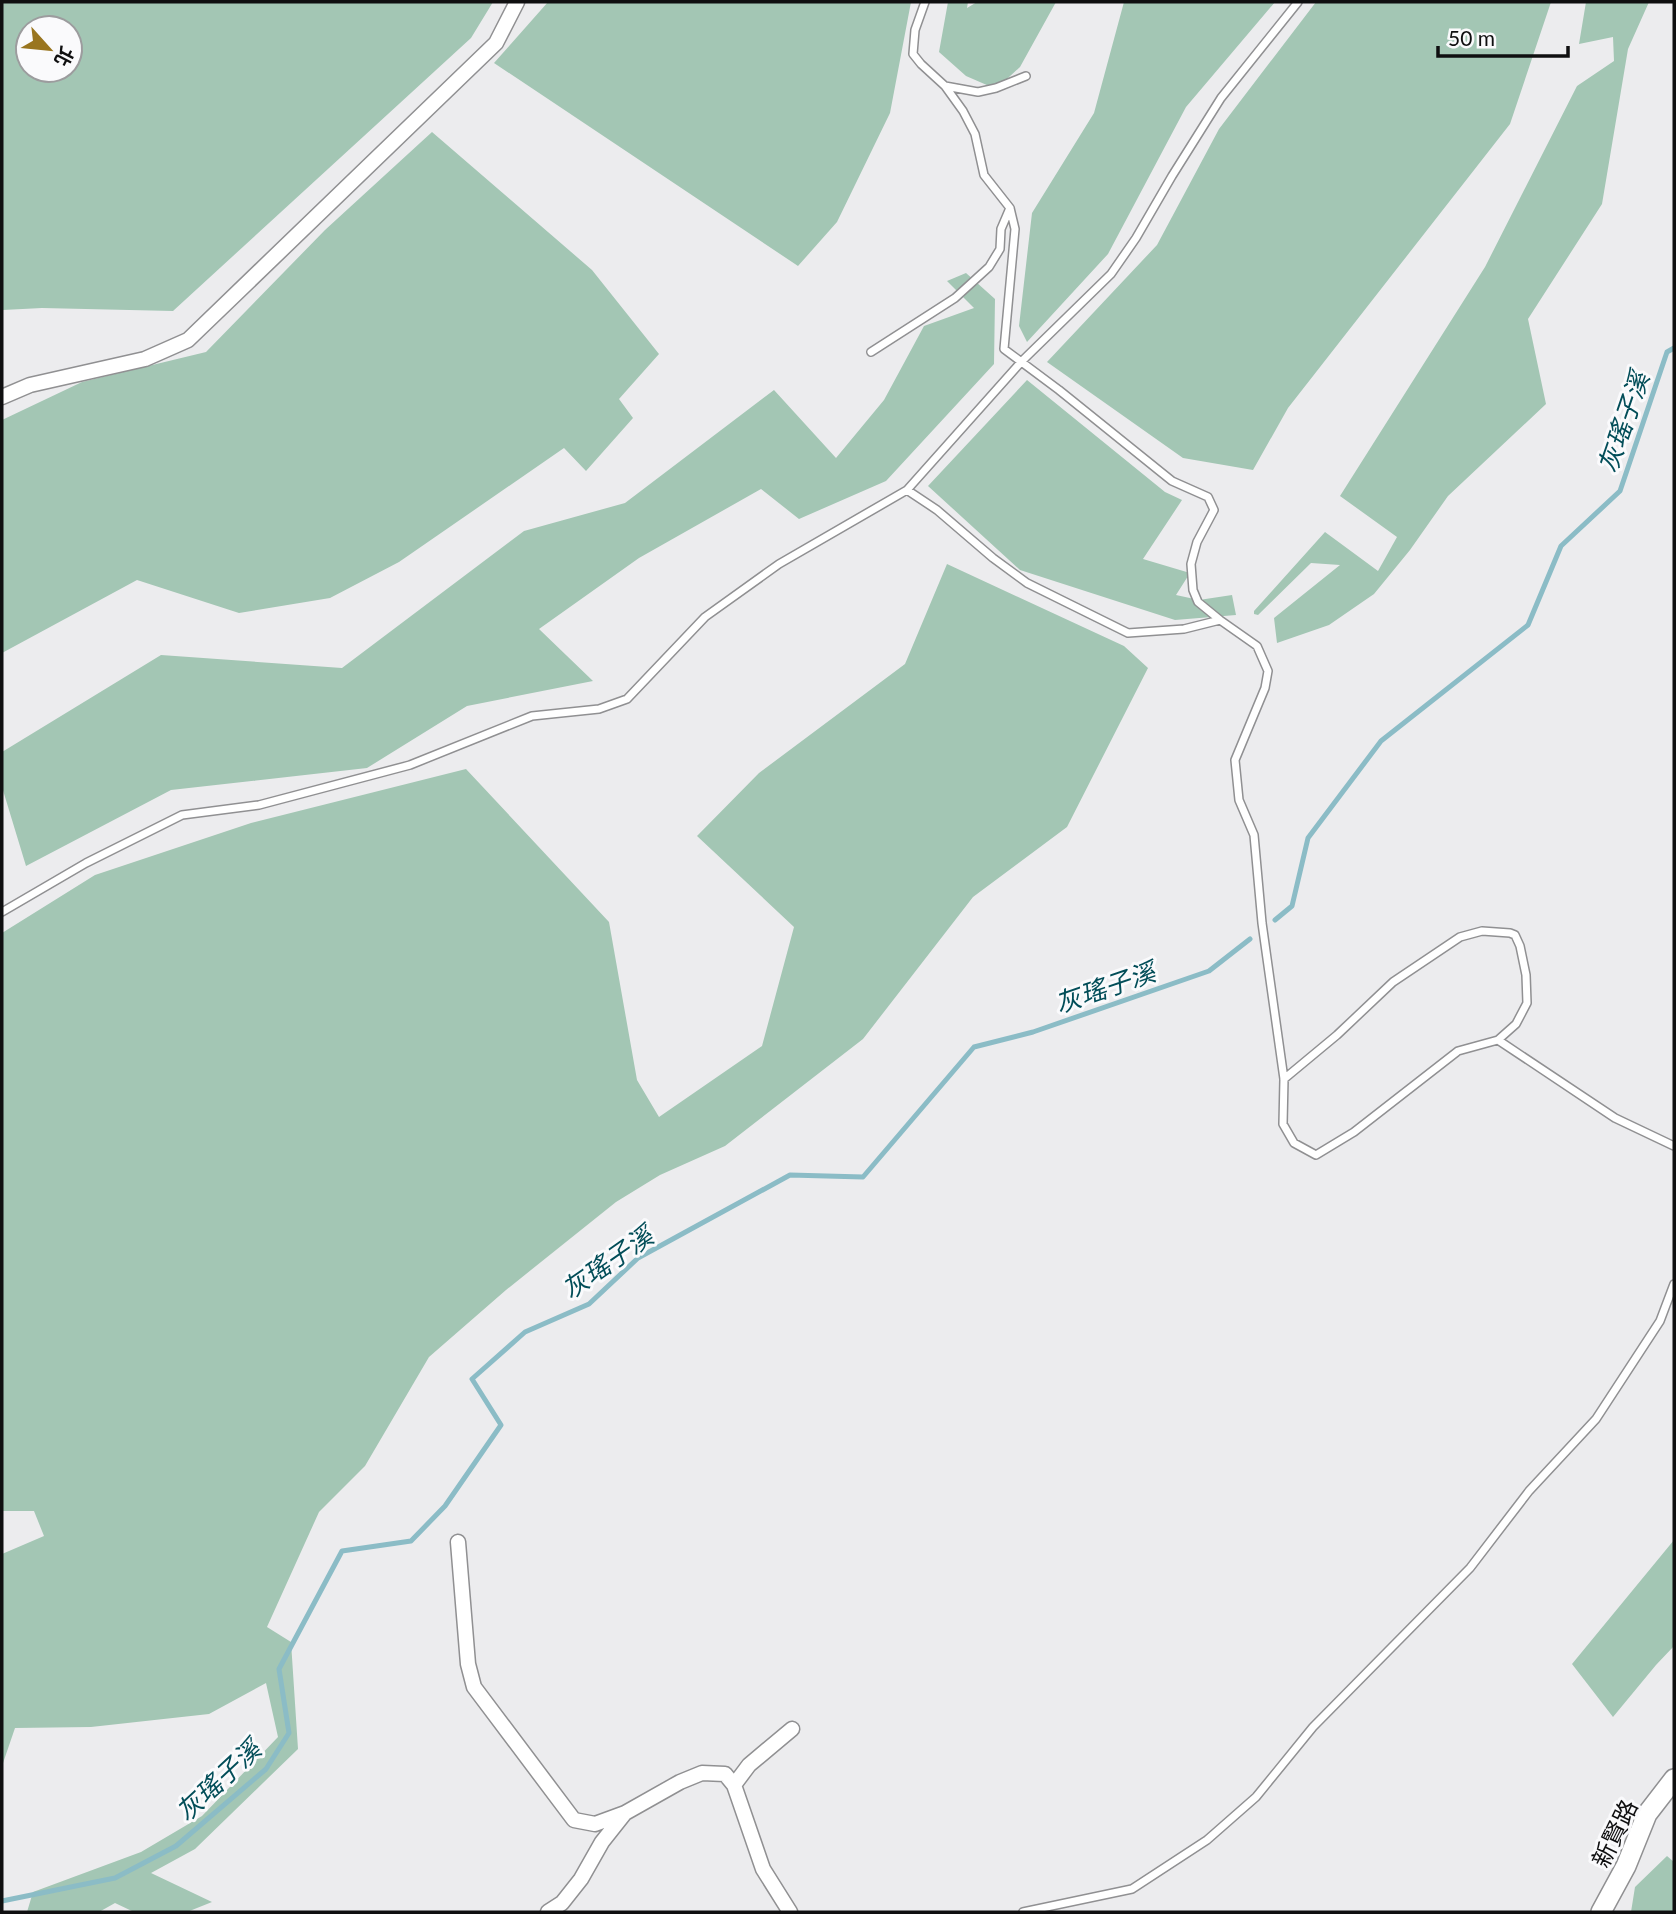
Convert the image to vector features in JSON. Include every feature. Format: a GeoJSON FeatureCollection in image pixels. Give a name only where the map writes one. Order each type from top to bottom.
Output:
{"type":"FeatureCollection","features":[{"type":"Feature","properties":{"kind":"street"},"geometry":{"type":"LineString","coordinates":[[2,397],[30,385],[145,359],[188,340],[496,43],[517,2]]}},
{"type":"Feature","properties":{"kind":"street"},"geometry":{"type":"LineString","coordinates":[[458,1542],[468,1664],[474,1687],[574,1820],[594,1824],[625,1813],[680,1782],[702,1773],[725,1774],[734,1784],[763,1869],[790,1912]]}},
{"type":"Feature","properties":{"kind":"street"},"geometry":{"type":"LineString","coordinates":[[734,1784],[748,1765],[792,1729]]}},
{"type":"Feature","properties":{"kind":"street","name":"新賢路"},"geometry":{"type":"LineString","coordinates":[[1601,1912],[1626,1866],[1647,1814],[1674,1779]]}},
{"type":"Feature","properties":{"kind":"street"},"geometry":{"type":"LineString","coordinates":[[548,1912],[562,1903],[581,1879],[602,1842],[625,1813]]}},
{"type":"Feature","properties":{"kind":"lane"},"geometry":{"type":"LineString","coordinates":[[925,2],[915,30],[913,54],[945,86],[963,111],[975,134],[984,175],[1010,208],[1014,229],[1004,349],[1172,481],[1208,497],[1214,510],[1197,542],[1191,564],[1192,590],[1198,602],[1257,646],[1268,671],[1265,688],[1236,760],[1238,800],[1254,835],[1262,923],[1284,1079],[1283,1124],[1294,1143],[1316,1155],[1363,1125],[1458,1051],[1498,1040],[1516,1024],[1527,1003],[1526,975],[1520,946],[1515,935],[1510,933],[1482,931],[1460,937],[1392,982],[1337,1035],[1284,1079]]}},
{"type":"Feature","properties":{"kind":"lane"},"geometry":{"type":"LineString","coordinates":[[2,912],[86,863],[182,815],[258,805],[410,765],[532,716],[599,709],[627,699],[705,617],[779,564],[907,490],[1022,361],[1111,274],[1136,238],[1221,98],[1298,2]]}},
{"type":"Feature","properties":{"kind":"lane"},"geometry":{"type":"LineString","coordinates":[[945,86],[978,92],[1026,76]]}},
{"type":"Feature","properties":{"kind":"lane"},"geometry":{"type":"LineString","coordinates":[[871,352],[955,298],[989,267],[1000,249],[1001,229],[1010,208]]}},
{"type":"Feature","properties":{"kind":"lane"},"geometry":{"type":"LineString","coordinates":[[907,490],[937,510],[1027,583],[1128,633],[1184,629],[1220,620]]}},
{"type":"Feature","properties":{"kind":"lane"},"geometry":{"type":"LineString","coordinates":[[1498,1040],[1615,1118],[1674,1146]]}},
{"type":"Feature","properties":{"kind":"lane"},"geometry":{"type":"LineString","coordinates":[[1023,1912],[1132,1889],[1207,1840],[1256,1797],[1313,1727],[1470,1568],[1529,1491],[1596,1419],[1660,1321],[1674,1284]]}},
{"type":"Feature","properties":{"kind":"green space"},"geometry":{"type":"Polygon","coordinates":[[[2,2],[493,2],[471,38],[173,311],[42,308],[3,310],[2,2]]]}},
{"type":"Feature","properties":{"kind":"green space"},"geometry":{"type":"Polygon","coordinates":[[[548,2],[911,2],[890,113],[837,222],[798,266],[494,63],[548,2]]]}},
{"type":"Feature","properties":{"kind":"green space"},"geometry":{"type":"Polygon","coordinates":[[[948,2],[968,2],[967,8],[977,2],[1056,2],[1020,67],[996,89],[966,76],[939,52],[948,2]]]}},
{"type":"Feature","properties":{"kind":"green space"},"geometry":{"type":"Polygon","coordinates":[[[1124,2],[1275,2],[1186,107],[1108,254],[1027,342],[1019,326],[1032,213],[1094,113],[1124,2]]]}},
{"type":"Feature","properties":{"kind":"green space"},"geometry":{"type":"Polygon","coordinates":[[[1316,2],[1551,2],[1510,124],[1288,408],[1253,470],[1183,458],[1047,362],[1157,245],[1219,129],[1316,2]]]}},
{"type":"Feature","properties":{"kind":"green space"},"geometry":{"type":"Polygon","coordinates":[[[1586,2],[1649,2],[1628,49],[1602,204],[1528,319],[1546,404],[1448,496],[1410,550],[1374,594],[1329,625],[1277,643],[1274,618],[1340,565],[1311,563],[1258,615],[1254,614],[1254,611],[1325,532],[1378,571],[1397,537],[1340,496],[1485,267],[1577,86],[1614,61],[1613,37],[1579,44],[1586,2]]]}},
{"type":"Feature","properties":{"kind":"green space"},"geometry":{"type":"Polygon","coordinates":[[[432,132],[592,270],[659,354],[619,399],[633,418],[586,471],[564,448],[399,562],[330,598],[239,613],[137,580],[2,653],[2,420],[82,382],[206,352],[325,230],[432,132]]]}},
{"type":"Feature","properties":{"kind":"green space"},"geometry":{"type":"Polygon","coordinates":[[[966,273],[995,299],[994,364],[886,481],[799,519],[761,489],[639,558],[539,629],[593,681],[467,706],[367,768],[171,790],[26,866],[2,787],[2,752],[161,655],[342,668],[524,531],[625,503],[774,390],[836,458],[884,400],[924,326],[974,308],[947,281],[966,273]]]}},
{"type":"Feature","properties":{"kind":"green space"},"geometry":{"type":"Polygon","coordinates":[[[1027,380],[1165,492],[1182,500],[1143,559],[1190,573],[1176,595],[1199,600],[1232,595],[1236,615],[1175,620],[1020,570],[928,486],[1027,380]]]}},
{"type":"Feature","properties":{"kind":"green space"},"geometry":{"type":"Polygon","coordinates":[[[947,564],[1124,646],[1148,668],[1067,827],[973,897],[863,1039],[725,1146],[660,1175],[616,1202],[506,1290],[429,1357],[365,1466],[319,1512],[267,1627],[291,1642],[298,1749],[195,1849],[151,1873],[212,1902],[187,1912],[134,1912],[115,1903],[99,1912],[27,1912],[33,1892],[141,1852],[202,1816],[278,1737],[266,1683],[209,1714],[91,1727],[15,1728],[2,1766],[2,1554],[44,1536],[34,1511],[2,1511],[2,933],[95,875],[251,823],[466,769],[609,922],[637,1080],[659,1117],[762,1046],[794,927],[697,836],[759,773],[905,664],[947,564]]]}},
{"type":"Feature","properties":{"kind":"green space"},"geometry":{"type":"Polygon","coordinates":[[[1674,1540],[1674,1646],[1613,1717],[1572,1664],[1674,1540]]]}},
{"type":"Feature","properties":{"kind":"green space"},"geometry":{"type":"Polygon","coordinates":[[[1667,1856],[1674,1862],[1674,1912],[1631,1912],[1635,1887],[1667,1856]]]}},
{"type":"Feature","properties":{"kind":"waterway","name":"灰瑤子溪"},"geometry":{"type":"LineString","coordinates":[[1275,920],[1292,906],[1308,838],[1381,741],[1528,625],[1561,546],[1620,491],[1667,352],[1674,348]]}},
{"type":"Feature","properties":{"kind":"waterway","name":"灰瑤子溪"},"geometry":{"type":"LineString","coordinates":[[2,1901],[115,1878],[176,1846],[266,1769],[289,1733],[279,1669],[342,1551],[411,1541],[445,1506],[501,1425],[472,1379],[525,1332],[589,1304],[638,1258],[790,1175],[863,1177],[974,1047],[1033,1032],[1209,971],[1250,939]]}}]}
